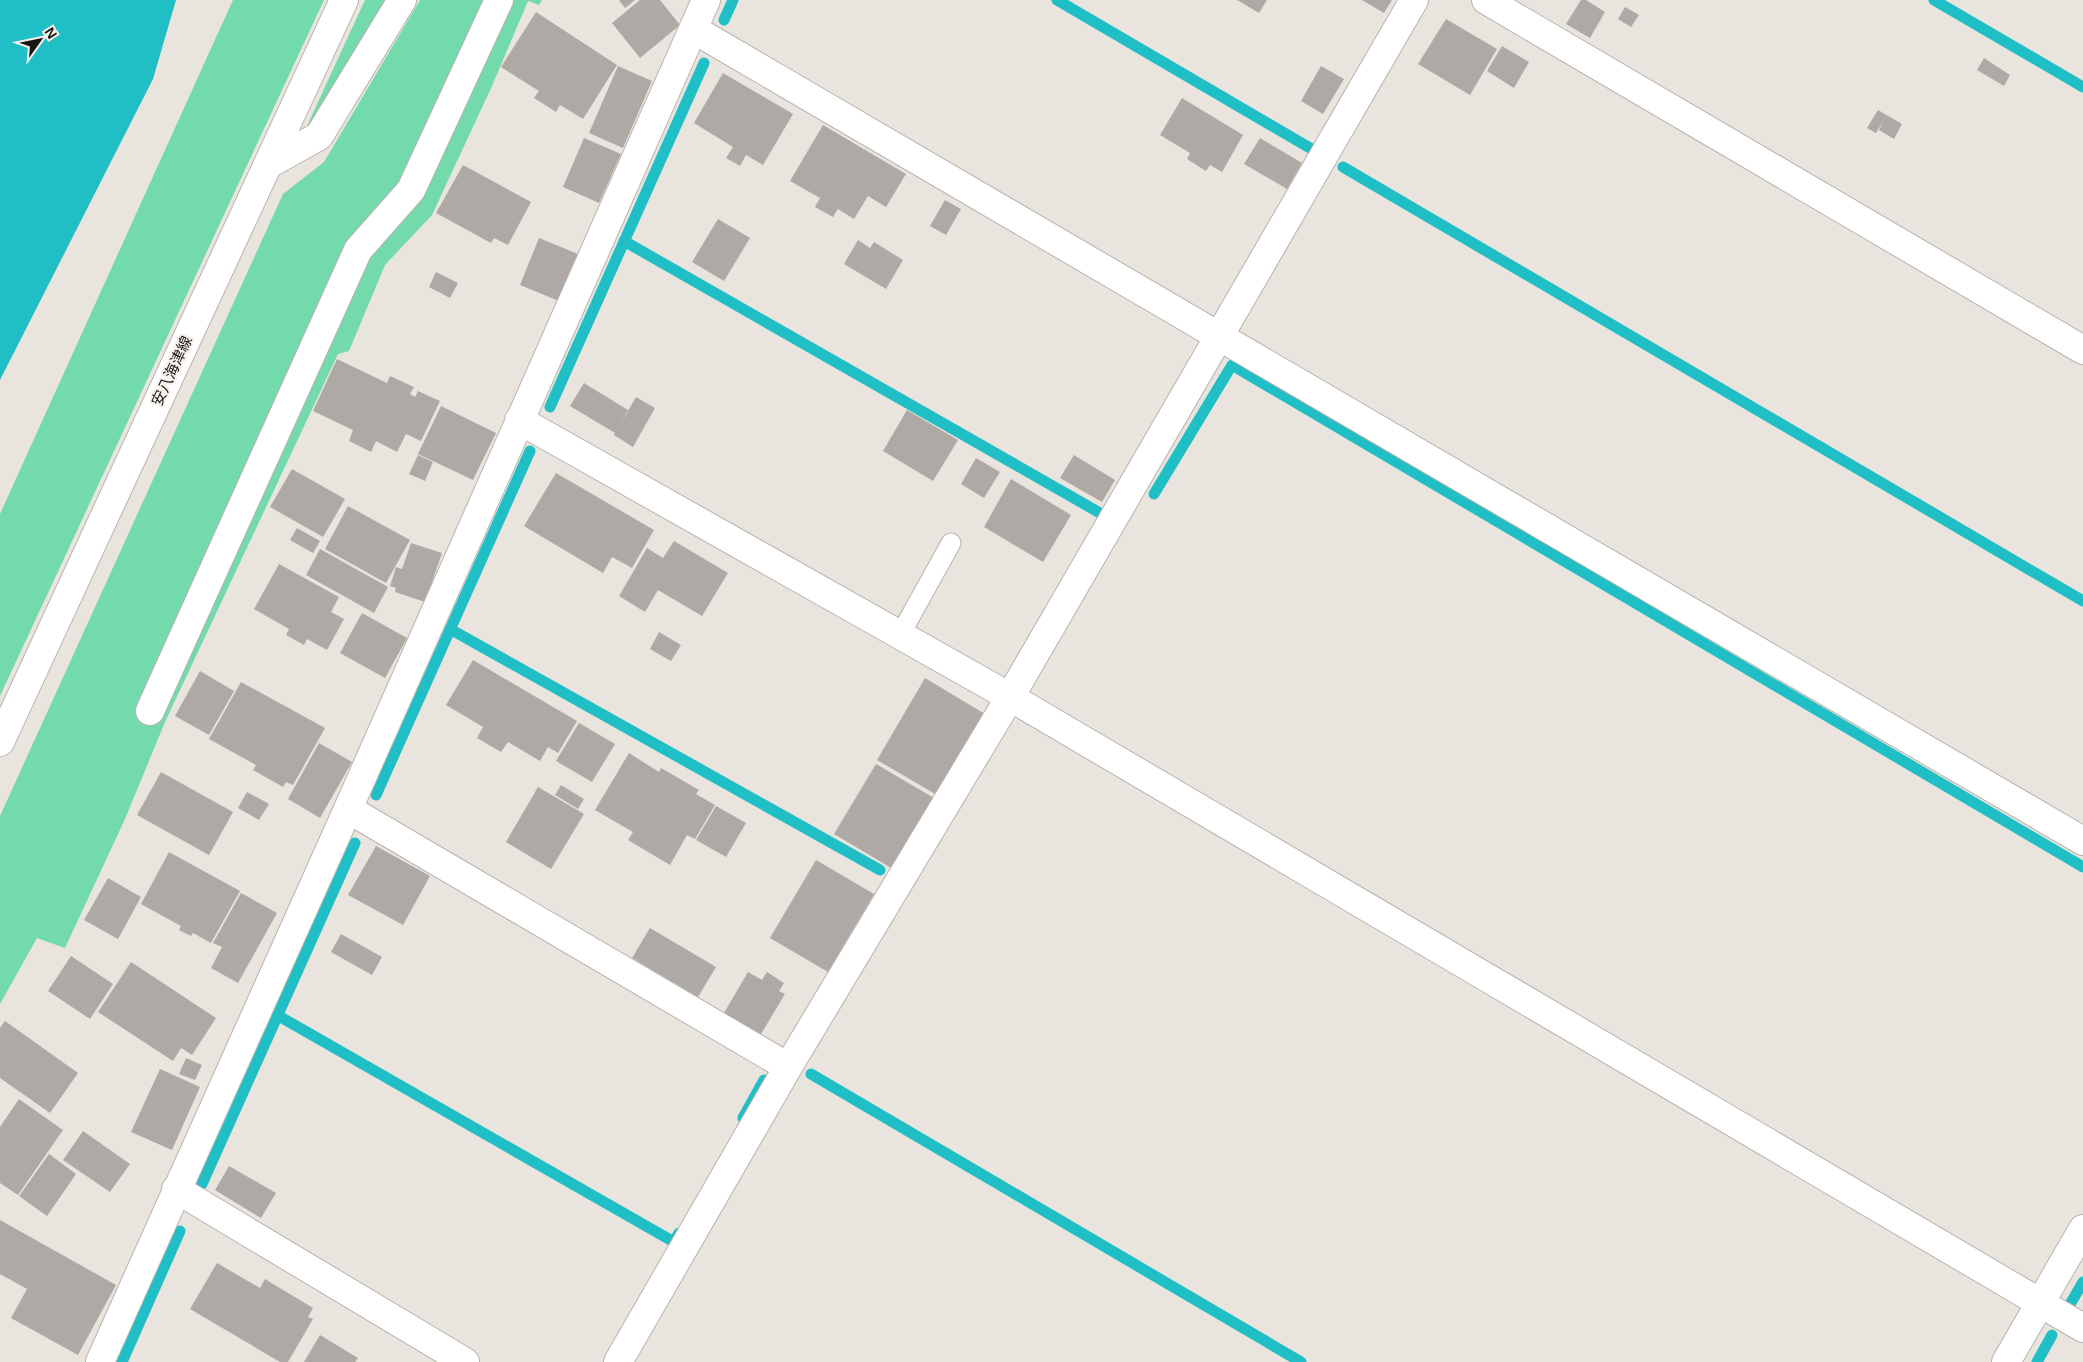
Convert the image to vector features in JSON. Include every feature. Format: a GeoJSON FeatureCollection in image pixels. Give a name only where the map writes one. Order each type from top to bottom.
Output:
{"type":"FeatureCollection","features":[{"type":"Feature","properties":{"kind":"street","name":"安八海津線"},"geometry":{"type":"LineString","coordinates":[[0,742],[344,0]]}},
{"type":"Feature","properties":{"kind":"street"},"geometry":{"type":"LineString","coordinates":[[269,164],[319,136],[402,0]]}},
{"type":"Feature","properties":{"kind":"street"},"geometry":{"type":"LineString","coordinates":[[150,711],[358,250],[411,190],[498,0]]}},
{"type":"Feature","properties":{"kind":"street"},"geometry":{"type":"LineString","coordinates":[[100,1362],[348,809],[706,0]]}},
{"type":"Feature","properties":{"kind":"street"},"geometry":{"type":"LineString","coordinates":[[618,1362],[788,1067],[1010,697],[1414,0]]}},
{"type":"Feature","properties":{"kind":"street"},"geometry":{"type":"LineString","coordinates":[[1486,0],[2083,350]]}},
{"type":"Feature","properties":{"kind":"street"},"geometry":{"type":"LineString","coordinates":[[693,29],[2083,841]]}},
{"type":"Feature","properties":{"kind":"street"},"geometry":{"type":"LineString","coordinates":[[520,420],[1010,697],[2083,1328]]}},
{"type":"Feature","properties":{"kind":"street"},"geometry":{"type":"LineString","coordinates":[[348,809],[788,1067]]}},
{"type":"Feature","properties":{"kind":"street"},"geometry":{"type":"LineString","coordinates":[[176,1189],[465,1362]]}},
{"type":"Feature","properties":{"kind":"street"},"geometry":{"type":"LineString","coordinates":[[2006,1362],[2083,1229]]}},
{"type":"Feature","properties":{"kind":"lane"},"geometry":{"type":"LineString","coordinates":[[900,635],[951,543]]}},
{"type":"Feature","properties":{"kind":"green space"},"geometry":{"type":"Polygon","coordinates":[[[233,0],[324,0],[0,696],[0,514],[233,0]]]}},
{"type":"Feature","properties":{"kind":"green space"},"geometry":{"type":"Polygon","coordinates":[[[365,0],[392,0],[319,122],[307,126],[365,0]]]}},
{"type":"Feature","properties":{"kind":"green space"},"geometry":{"type":"Polygon","coordinates":[[[420,0],[489,0],[373,246],[510,0],[542,0],[539,5],[528,1],[492,86],[432,215],[385,265],[349,351],[338,354],[165,722],[125,819],[65,948],[37,938],[0,1004],[0,816],[283,194],[324,162],[420,0]]]}},
{"type":"Feature","properties":{"kind":"water"},"geometry":{"type":"Polygon","coordinates":[[[0,0],[176,0],[153,79],[0,380],[0,0]]]}},
{"type":"Feature","properties":{"kind":"building"},"geometry":{"type":"Polygon","coordinates":[[[619,0],[635,0],[625,8],[619,0]]]}},
{"type":"Feature","properties":{"kind":"building"},"geometry":{"type":"Polygon","coordinates":[[[640,0],[660,0],[680,25],[640,58],[612,23],[640,0]]]}},
{"type":"Feature","properties":{"kind":"building"},"geometry":{"type":"Polygon","coordinates":[[[1237,0],[1267,0],[1259,13],[1237,0]]]}},
{"type":"Feature","properties":{"kind":"building"},"geometry":{"type":"Polygon","coordinates":[[[1362,0],[1392,0],[1384,13],[1362,0]]]}},
{"type":"Feature","properties":{"kind":"building"},"geometry":{"type":"Polygon","coordinates":[[[1581,0],[1586,0],[1605,12],[1590,38],[1566,24],[1581,0]]]}},
{"type":"Feature","properties":{"kind":"building"},"geometry":{"type":"Polygon","coordinates":[[[1625,7],[1639,15],[1631,27],[1618,19],[1625,7]]]}},
{"type":"Feature","properties":{"kind":"building"},"geometry":{"type":"Polygon","coordinates":[[[536,12],[617,65],[583,119],[560,105],[556,112],[534,98],[539,91],[501,67],[536,12]]]}},
{"type":"Feature","properties":{"kind":"building"},"geometry":{"type":"Polygon","coordinates":[[[1446,19],[1497,49],[1470,95],[1418,64],[1446,19]]]}},
{"type":"Feature","properties":{"kind":"building"},"geometry":{"type":"Polygon","coordinates":[[[1502,46],[1529,62],[1514,88],[1487,71],[1502,46]]]}},
{"type":"Feature","properties":{"kind":"building"},"geometry":{"type":"Polygon","coordinates":[[[1984,58],[2010,75],[2004,86],[1977,70],[1984,58]]]}},
{"type":"Feature","properties":{"kind":"building"},"geometry":{"type":"Polygon","coordinates":[[[618,66],[652,81],[623,148],[589,133],[618,66]]]}},
{"type":"Feature","properties":{"kind":"building"},"geometry":{"type":"Polygon","coordinates":[[[1321,66],[1344,79],[1323,114],[1301,101],[1321,66]]]}},
{"type":"Feature","properties":{"kind":"building"},"geometry":{"type":"Polygon","coordinates":[[[723,73],[793,114],[763,165],[746,155],[740,166],[726,158],[733,147],[694,123],[723,73]]]}},
{"type":"Feature","properties":{"kind":"building"},"geometry":{"type":"Polygon","coordinates":[[[1182,98],[1243,135],[1222,172],[1210,165],[1206,171],[1187,159],[1190,153],[1160,135],[1182,98]]]}},
{"type":"Feature","properties":{"kind":"building"},"geometry":{"type":"Polygon","coordinates":[[[1878,110],[1902,124],[1894,139],[1879,130],[1884,120],[1876,133],[1867,128],[1878,110]]]}},
{"type":"Feature","properties":{"kind":"building"},"geometry":{"type":"Polygon","coordinates":[[[823,125],[906,174],[886,207],[868,196],[854,219],[838,209],[833,217],[815,207],[820,198],[790,181],[823,125]]]}},
{"type":"Feature","properties":{"kind":"building"},"geometry":{"type":"Polygon","coordinates":[[[584,138],[621,154],[599,203],[563,187],[584,138]]]}},
{"type":"Feature","properties":{"kind":"building"},"geometry":{"type":"Polygon","coordinates":[[[1260,138],[1302,163],[1287,189],[1244,164],[1260,138]]]}},
{"type":"Feature","properties":{"kind":"building"},"geometry":{"type":"Polygon","coordinates":[[[463,165],[531,202],[508,245],[494,238],[491,243],[436,213],[463,165]]]}},
{"type":"Feature","properties":{"kind":"building"},"geometry":{"type":"Polygon","coordinates":[[[945,200],[961,209],[946,235],[930,226],[945,200]]]}},
{"type":"Feature","properties":{"kind":"building"},"geometry":{"type":"Polygon","coordinates":[[[718,219],[750,238],[724,281],[692,262],[718,219]]]}},
{"type":"Feature","properties":{"kind":"building"},"geometry":{"type":"Polygon","coordinates":[[[539,238],[578,254],[559,301],[520,285],[539,238]]]}},
{"type":"Feature","properties":{"kind":"building"},"geometry":{"type":"Polygon","coordinates":[[[858,240],[870,248],[874,242],[903,260],[886,289],[844,264],[858,240]]]}},
{"type":"Feature","properties":{"kind":"building"},"geometry":{"type":"Polygon","coordinates":[[[436,272],[458,283],[450,298],[429,287],[436,272]]]}},
{"type":"Feature","properties":{"kind":"building"},"geometry":{"type":"Polygon","coordinates":[[[337,359],[387,383],[390,376],[414,387],[410,394],[415,397],[418,391],[440,401],[421,441],[406,434],[397,452],[376,441],[371,452],[349,441],[353,430],[313,411],[337,359]]]}},
{"type":"Feature","properties":{"kind":"building"},"geometry":{"type":"Polygon","coordinates":[[[584,383],[628,410],[617,430],[636,397],[655,408],[633,447],[614,435],[615,433],[570,406],[584,383]]]}},
{"type":"Feature","properties":{"kind":"building"},"geometry":{"type":"Polygon","coordinates":[[[441,406],[496,433],[473,480],[418,454],[441,406]]]}},
{"type":"Feature","properties":{"kind":"building"},"geometry":{"type":"Polygon","coordinates":[[[907,410],[958,440],[933,481],[883,451],[907,410]]]}},
{"type":"Feature","properties":{"kind":"building"},"geometry":{"type":"Polygon","coordinates":[[[418,455],[433,462],[425,481],[409,474],[418,455]]]}},
{"type":"Feature","properties":{"kind":"building"},"geometry":{"type":"Polygon","coordinates":[[[1074,455],[1115,480],[1102,502],[1060,478],[1074,455]]]}},
{"type":"Feature","properties":{"kind":"building"},"geometry":{"type":"Polygon","coordinates":[[[976,458],[1000,472],[984,498],[961,484],[976,458]]]}},
{"type":"Feature","properties":{"kind":"building"},"geometry":{"type":"Polygon","coordinates":[[[292,469],[345,499],[323,537],[270,507],[292,469]]]}},
{"type":"Feature","properties":{"kind":"building"},"geometry":{"type":"Polygon","coordinates":[[[556,473],[654,530],[632,568],[612,557],[603,573],[524,526],[556,473]]]}},
{"type":"Feature","properties":{"kind":"building"},"geometry":{"type":"Polygon","coordinates":[[[1011,479],[1071,515],[1043,562],[984,527],[1011,479]]]}},
{"type":"Feature","properties":{"kind":"building"},"geometry":{"type":"Polygon","coordinates":[[[348,506],[410,540],[386,583],[325,549],[348,506]]]}},
{"type":"Feature","properties":{"kind":"building"},"geometry":{"type":"Polygon","coordinates":[[[297,528],[320,541],[313,553],[290,540],[297,528]]]}},
{"type":"Feature","properties":{"kind":"building"},"geometry":{"type":"Polygon","coordinates":[[[674,541],[728,573],[702,616],[658,590],[645,612],[619,596],[647,548],[663,558],[674,541]]]}},
{"type":"Feature","properties":{"kind":"building"},"geometry":{"type":"Polygon","coordinates":[[[411,543],[442,553],[425,602],[395,592],[396,588],[390,586],[396,567],[402,569],[411,543]]]}},
{"type":"Feature","properties":{"kind":"building"},"geometry":{"type":"Polygon","coordinates":[[[320,549],[388,587],[374,613],[306,575],[320,549]]]}},
{"type":"Feature","properties":{"kind":"building"},"geometry":{"type":"Polygon","coordinates":[[[279,564],[339,597],[331,612],[344,619],[327,650],[307,639],[304,645],[286,635],[289,629],[254,609],[279,564]]]}},
{"type":"Feature","properties":{"kind":"building"},"geometry":{"type":"Polygon","coordinates":[[[362,613],[407,638],[385,678],[340,653],[362,613]]]}},
{"type":"Feature","properties":{"kind":"building"},"geometry":{"type":"Polygon","coordinates":[[[659,632],[681,645],[671,661],[650,649],[659,632]]]}},
{"type":"Feature","properties":{"kind":"building"},"geometry":{"type":"Polygon","coordinates":[[[473,660],[577,721],[558,753],[548,747],[540,761],[508,742],[501,752],[477,738],[483,727],[446,705],[473,660]]]}},
{"type":"Feature","properties":{"kind":"building"},"geometry":{"type":"Polygon","coordinates":[[[200,671],[234,691],[209,735],[175,716],[200,671]]]}},
{"type":"Feature","properties":{"kind":"building"},"geometry":{"type":"Polygon","coordinates":[[[925,678],[985,714],[937,795],[877,760],[925,678]]]}},
{"type":"Feature","properties":{"kind":"building"},"geometry":{"type":"Polygon","coordinates":[[[241,682],[325,728],[293,785],[286,782],[283,787],[253,770],[256,765],[209,739],[241,682]]]}},
{"type":"Feature","properties":{"kind":"building"},"geometry":{"type":"Polygon","coordinates":[[[579,723],[615,744],[592,782],[556,761],[579,723]]]}},
{"type":"Feature","properties":{"kind":"building"},"geometry":{"type":"Polygon","coordinates":[[[319,743],[352,762],[320,818],[288,799],[319,743]]]}},
{"type":"Feature","properties":{"kind":"building"},"geometry":{"type":"Polygon","coordinates":[[[629,753],[659,772],[661,768],[699,790],[696,794],[715,805],[695,839],[687,835],[670,865],[628,840],[633,832],[595,810],[629,753]]]}},
{"type":"Feature","properties":{"kind":"building"},"geometry":{"type":"Polygon","coordinates":[[[876,764],[934,798],[893,869],[834,834],[876,764]]]}},
{"type":"Feature","properties":{"kind":"building"},"geometry":{"type":"Polygon","coordinates":[[[161,772],[233,812],[209,855],[137,815],[161,772]]]}},
{"type":"Feature","properties":{"kind":"building"},"geometry":{"type":"Polygon","coordinates":[[[561,785],[584,799],[578,809],[555,795],[561,785]]]}},
{"type":"Feature","properties":{"kind":"building"},"geometry":{"type":"Polygon","coordinates":[[[538,787],[584,814],[551,869],[506,842],[538,787]]]}},
{"type":"Feature","properties":{"kind":"building"},"geometry":{"type":"Polygon","coordinates":[[[247,792],[269,804],[259,820],[238,808],[247,792]]]}},
{"type":"Feature","properties":{"kind":"building"},"geometry":{"type":"Polygon","coordinates":[[[716,806],[746,823],[726,857],[696,840],[716,806]]]}},
{"type":"Feature","properties":{"kind":"building"},"geometry":{"type":"Polygon","coordinates":[[[376,846],[430,876],[403,925],[348,895],[376,846]]]}},
{"type":"Feature","properties":{"kind":"building"},"geometry":{"type":"Polygon","coordinates":[[[169,852],[240,891],[211,943],[193,933],[191,936],[179,930],[181,926],[141,904],[169,852]]]}},
{"type":"Feature","properties":{"kind":"building"},"geometry":{"type":"Polygon","coordinates":[[[816,860],[874,894],[828,972],[770,938],[816,860]]]}},
{"type":"Feature","properties":{"kind":"building"},"geometry":{"type":"Polygon","coordinates":[[[108,878],[141,897],[118,939],[84,920],[108,878]]]}},
{"type":"Feature","properties":{"kind":"building"},"geometry":{"type":"Polygon","coordinates":[[[241,893],[277,913],[238,983],[211,968],[222,947],[213,943],[241,893]]]}},
{"type":"Feature","properties":{"kind":"building"},"geometry":{"type":"Polygon","coordinates":[[[650,928],[716,967],[698,997],[632,958],[650,928]]]}},
{"type":"Feature","properties":{"kind":"building"},"geometry":{"type":"Polygon","coordinates":[[[341,934],[382,957],[372,975],[331,952],[341,934]]]}},
{"type":"Feature","properties":{"kind":"building"},"geometry":{"type":"Polygon","coordinates":[[[71,956],[113,984],[90,1019],[48,991],[71,956]]]}},
{"type":"Feature","properties":{"kind":"building"},"geometry":{"type":"Polygon","coordinates":[[[131,962],[216,1018],[192,1055],[181,1048],[173,1061],[98,1012],[131,962]]]}},
{"type":"Feature","properties":{"kind":"building"},"geometry":{"type":"Polygon","coordinates":[[[748,972],[762,980],[767,972],[784,983],[779,991],[785,994],[761,1034],[724,1013],[748,972]]]}},
{"type":"Feature","properties":{"kind":"building"},"geometry":{"type":"Polygon","coordinates":[[[5,1021],[78,1073],[50,1113],[0,1078],[0,1028],[5,1021]]]}},
{"type":"Feature","properties":{"kind":"building"},"geometry":{"type":"Polygon","coordinates":[[[186,1058],[202,1065],[195,1080],[179,1074],[186,1058]]]}},
{"type":"Feature","properties":{"kind":"building"},"geometry":{"type":"Polygon","coordinates":[[[160,1069],[200,1087],[172,1150],[131,1132],[160,1069]]]}},
{"type":"Feature","properties":{"kind":"building"},"geometry":{"type":"Polygon","coordinates":[[[19,1099],[63,1130],[18,1195],[0,1183],[0,1127],[19,1099]]]}},
{"type":"Feature","properties":{"kind":"building"},"geometry":{"type":"Polygon","coordinates":[[[83,1131],[130,1164],[110,1192],[63,1160],[83,1131]]]}},
{"type":"Feature","properties":{"kind":"building"},"geometry":{"type":"Polygon","coordinates":[[[49,1154],[76,1174],[47,1216],[19,1196],[49,1154]]]}},
{"type":"Feature","properties":{"kind":"building"},"geometry":{"type":"Polygon","coordinates":[[[229,1166],[276,1193],[261,1218],[215,1190],[229,1166]]]}},
{"type":"Feature","properties":{"kind":"building"},"geometry":{"type":"Polygon","coordinates":[[[0,1220],[116,1285],[78,1355],[11,1318],[27,1289],[0,1274],[0,1220]]]}},
{"type":"Feature","properties":{"kind":"building"},"geometry":{"type":"Polygon","coordinates":[[[217,1263],[260,1288],[265,1279],[313,1308],[308,1317],[313,1319],[288,1362],[280,1362],[190,1309],[217,1263]]]}},
{"type":"Feature","properties":{"kind":"building"},"geometry":{"type":"Polygon","coordinates":[[[320,1335],[358,1358],[355,1362],[304,1362],[320,1335]]]}},
{"type":"Feature","properties":{"kind":"waterway"},"geometry":{"type":"LineString","coordinates":[[724,20],[733,0]]}},
{"type":"Feature","properties":{"kind":"waterway"},"geometry":{"type":"LineString","coordinates":[[1057,0],[1310,148]]}},
{"type":"Feature","properties":{"kind":"waterway"},"geometry":{"type":"LineString","coordinates":[[1934,0],[2083,87]]}},
{"type":"Feature","properties":{"kind":"waterway"},"geometry":{"type":"LineString","coordinates":[[550,407],[704,63]]}},
{"type":"Feature","properties":{"kind":"waterway"},"geometry":{"type":"LineString","coordinates":[[1343,167],[2083,601]]}},
{"type":"Feature","properties":{"kind":"waterway"},"geometry":{"type":"LineString","coordinates":[[624,241],[1100,513]]}},
{"type":"Feature","properties":{"kind":"waterway"},"geometry":{"type":"LineString","coordinates":[[1154,494],[1232,365],[2083,867]]}},
{"type":"Feature","properties":{"kind":"waterway"},"geometry":{"type":"LineString","coordinates":[[376,795],[530,451]]}},
{"type":"Feature","properties":{"kind":"waterway"},"geometry":{"type":"LineString","coordinates":[[450,629],[880,870]]}},
{"type":"Feature","properties":{"kind":"waterway"},"geometry":{"type":"LineString","coordinates":[[202,1184],[355,843]]}},
{"type":"Feature","properties":{"kind":"waterway"},"geometry":{"type":"LineString","coordinates":[[277,1015],[674,1242],[679,1233]]}},
{"type":"Feature","properties":{"kind":"waterway"},"geometry":{"type":"LineString","coordinates":[[811,1074],[1301,1362]]}},
{"type":"Feature","properties":{"kind":"waterway"},"geometry":{"type":"LineString","coordinates":[[743,1118],[764,1080]]}},
{"type":"Feature","properties":{"kind":"waterway"},"geometry":{"type":"LineString","coordinates":[[122,1362],[180,1231]]}},
{"type":"Feature","properties":{"kind":"waterway"},"geometry":{"type":"LineString","coordinates":[[2069,1306],[2083,1282]]}},
{"type":"Feature","properties":{"kind":"waterway"},"geometry":{"type":"LineString","coordinates":[[2037,1362],[2052,1335]]}}]}
